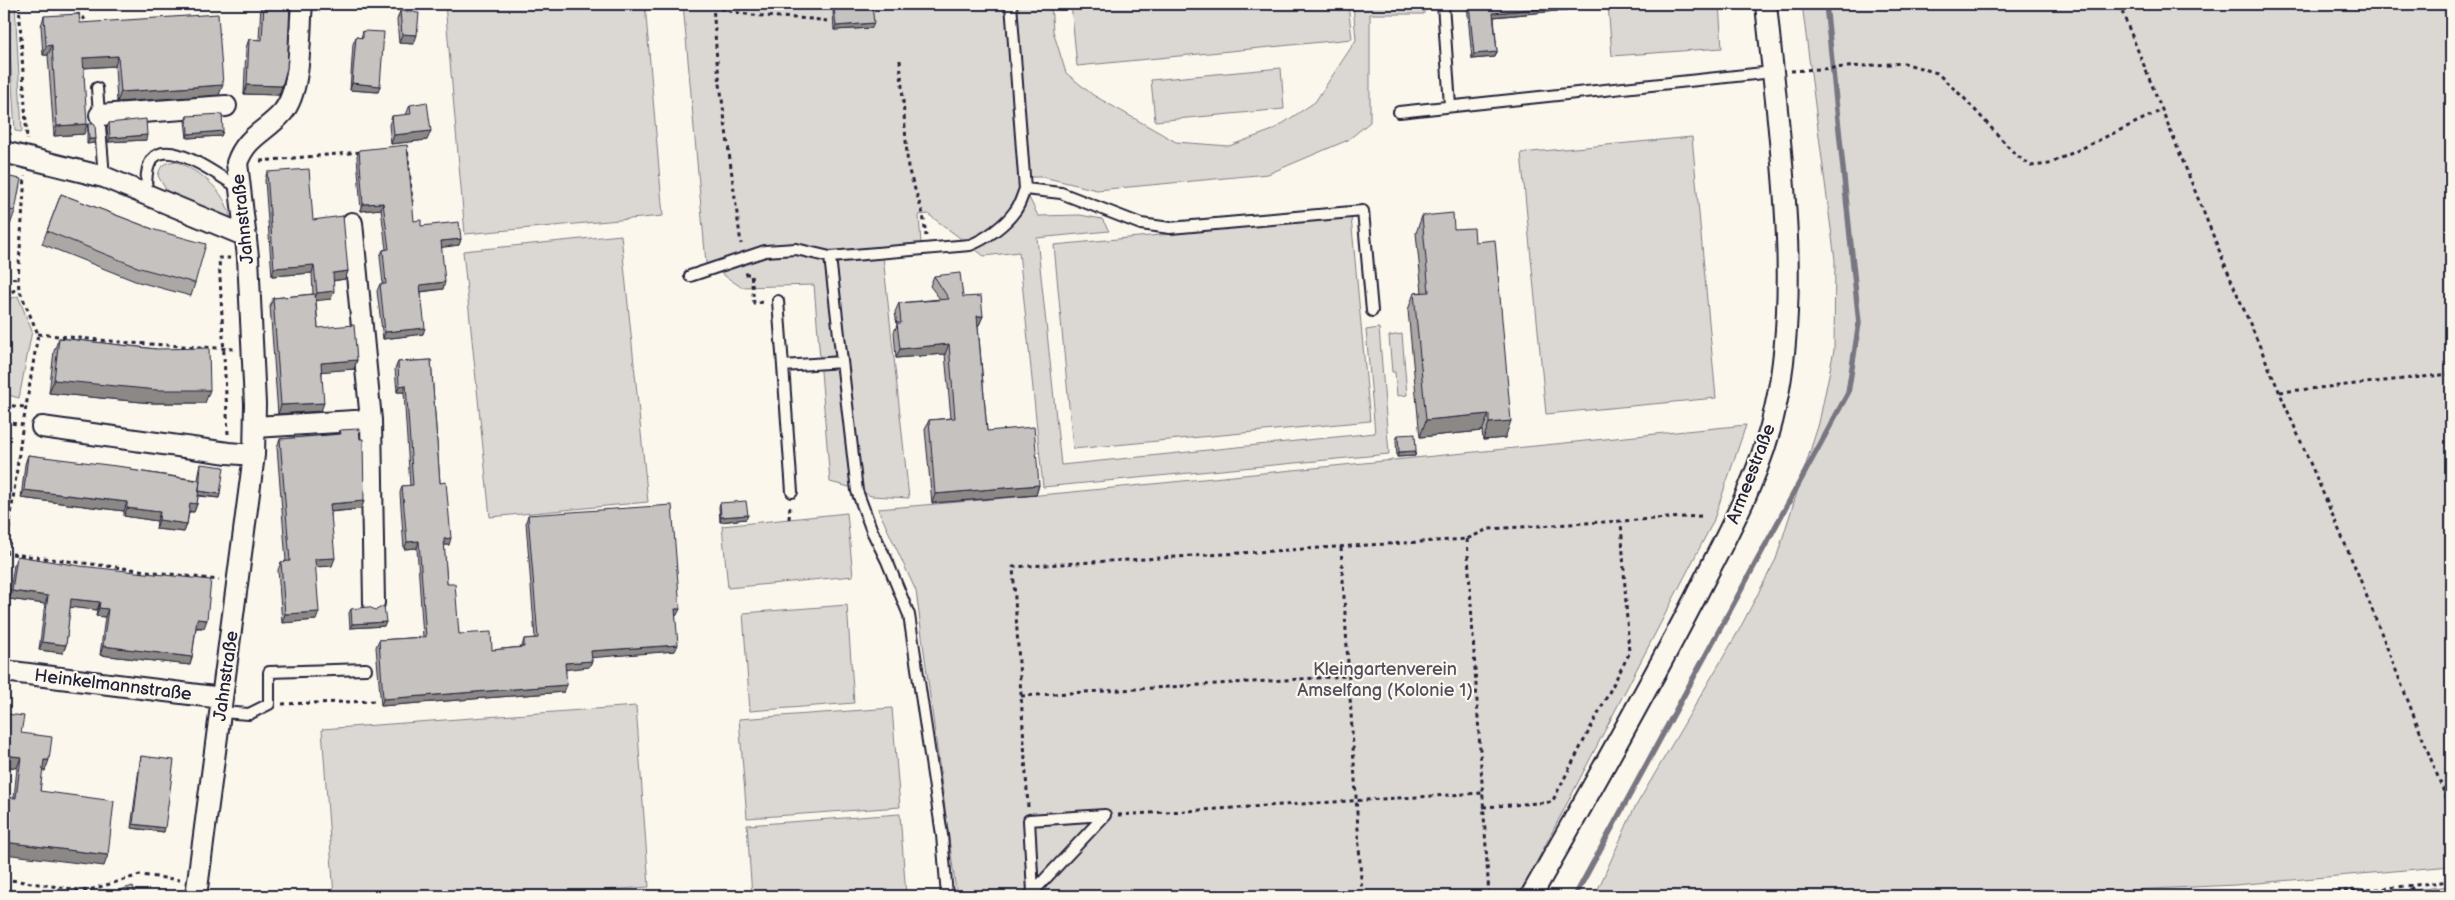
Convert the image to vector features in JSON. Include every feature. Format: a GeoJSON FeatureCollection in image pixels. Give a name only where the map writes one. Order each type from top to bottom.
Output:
{"type":"FeatureCollection","features":[{"type":"Feature","properties":{"kind":"street","name":"Jahnstraße"},"geometry":{"type":"LineString","coordinates":[[197,889],[239,582],[254,455],[255,427],[248,257],[237,163],[242,149],[282,112],[289,101],[295,86],[302,4]]}},
{"type":"Feature","properties":{"kind":"street","name":"Armeestraße"},"geometry":{"type":"LineString","coordinates":[[1531,896],[1653,679],[1724,542],[1754,475],[1775,410],[1783,357],[1787,304],[1785,207],[1766,4]]}},
{"type":"Feature","properties":{"kind":"street"},"geometry":{"type":"LineString","coordinates":[[100,115],[226,106]]}},
{"type":"Feature","properties":{"kind":"street"},"geometry":{"type":"LineString","coordinates":[[14,154],[104,177],[246,236]]}},
{"type":"Feature","properties":{"kind":"street"},"geometry":{"type":"LineString","coordinates":[[352,223],[371,420],[374,603]]}},
{"type":"Feature","properties":{"kind":"street"},"geometry":{"type":"LineString","coordinates":[[255,427],[371,420]]}},
{"type":"Feature","properties":{"kind":"street"},"geometry":{"type":"LineString","coordinates":[[42,427],[254,455]]}},
{"type":"Feature","properties":{"kind":"street","name":"Heinkelmannstraße"},"geometry":{"type":"LineString","coordinates":[[4,671],[221,705]]}},
{"type":"Feature","properties":{"kind":"lane"},"geometry":{"type":"LineString","coordinates":[[690,276],[765,251],[796,250],[830,257],[970,245],[978,242],[1017,210],[1026,189],[1011,4]]}},
{"type":"Feature","properties":{"kind":"lane"},"geometry":{"type":"LineString","coordinates":[[1443,4],[1450,106]]}},
{"type":"Feature","properties":{"kind":"lane"},"geometry":{"type":"LineString","coordinates":[[1399,112],[1773,72]]}},
{"type":"Feature","properties":{"kind":"lane"},"geometry":{"type":"LineString","coordinates":[[97,88],[104,177]]}},
{"type":"Feature","properties":{"kind":"lane"},"geometry":{"type":"LineString","coordinates":[[147,194],[145,176],[151,160],[160,154],[171,152],[182,154],[239,188]]}},
{"type":"Feature","properties":{"kind":"lane"},"geometry":{"type":"LineString","coordinates":[[1026,189],[1061,193],[1141,224],[1170,228],[1363,211],[1372,311]]}},
{"type":"Feature","properties":{"kind":"lane"},"geometry":{"type":"LineString","coordinates":[[830,257],[857,491],[872,531],[888,561],[908,615],[942,835],[947,896]]}},
{"type":"Feature","properties":{"kind":"lane"},"geometry":{"type":"LineString","coordinates":[[778,301],[792,492]]}},
{"type":"Feature","properties":{"kind":"lane"},"geometry":{"type":"LineString","coordinates":[[783,366],[842,362]]}},
{"type":"Feature","properties":{"kind":"lane"},"geometry":{"type":"LineString","coordinates":[[221,705],[249,714],[269,704],[269,672],[366,669]]}},
{"type":"Feature","properties":{"kind":"lane"},"geometry":{"type":"LineString","coordinates":[[1031,894],[1028,820],[1105,815]]}},
{"type":"Feature","properties":{"kind":"lane"},"geometry":{"type":"LineString","coordinates":[[1031,894],[1105,815]]}},
{"type":"Feature","properties":{"kind":"path"},"geometry":{"type":"LineString","coordinates":[[14,154],[27,125],[19,4]]}},
{"type":"Feature","properties":{"kind":"path"},"geometry":{"type":"LineString","coordinates":[[2119,4],[2280,392],[2358,574],[2451,810]]}},
{"type":"Feature","properties":{"kind":"path"},"geometry":{"type":"LineString","coordinates":[[749,255],[740,243],[717,61],[713,5],[746,16],[810,18],[828,21]]}},
{"type":"Feature","properties":{"kind":"path"},"geometry":{"type":"LineString","coordinates":[[72,15],[81,14],[92,31]]}},
{"type":"Feature","properties":{"kind":"path"},"geometry":{"type":"LineString","coordinates":[[4,29],[14,154],[19,289],[38,334],[25,407],[5,553],[239,582]]}},
{"type":"Feature","properties":{"kind":"path"},"geometry":{"type":"LineString","coordinates":[[900,60],[908,168],[923,214],[927,249]]}},
{"type":"Feature","properties":{"kind":"path"},"geometry":{"type":"LineString","coordinates":[[1773,72],[1904,63],[1937,73],[1965,99],[2015,154],[2031,166],[2050,164],[2162,110]]}},
{"type":"Feature","properties":{"kind":"path"},"geometry":{"type":"LineString","coordinates":[[398,148],[407,147],[412,202]]}},
{"type":"Feature","properties":{"kind":"path"},"geometry":{"type":"LineString","coordinates":[[237,163],[369,151]]}},
{"type":"Feature","properties":{"kind":"path"},"geometry":{"type":"LineString","coordinates":[[228,453],[219,258],[248,257]]}},
{"type":"Feature","properties":{"kind":"path"},"geometry":{"type":"LineString","coordinates":[[4,278],[18,279]]}},
{"type":"Feature","properties":{"kind":"path"},"geometry":{"type":"LineString","coordinates":[[4,294],[19,289]]}},
{"type":"Feature","properties":{"kind":"path"},"geometry":{"type":"LineString","coordinates":[[38,334],[131,343],[224,348]]}},
{"type":"Feature","properties":{"kind":"path"},"geometry":{"type":"LineString","coordinates":[[2280,392],[2451,374]]}},
{"type":"Feature","properties":{"kind":"path"},"geometry":{"type":"LineString","coordinates":[[4,405],[25,407]]}},
{"type":"Feature","properties":{"kind":"path"},"geometry":{"type":"LineString","coordinates":[[789,512],[790,519]]}},
{"type":"Feature","properties":{"kind":"path"},"geometry":{"type":"LineString","coordinates":[[1028,820],[1013,566],[1467,539],[1488,528],[1702,516]]}},
{"type":"Feature","properties":{"kind":"path"},"geometry":{"type":"LineString","coordinates":[[1483,807],[1552,802],[1628,654],[1621,520]]}},
{"type":"Feature","properties":{"kind":"path"},"geometry":{"type":"LineString","coordinates":[[1467,539],[1488,896]]}},
{"type":"Feature","properties":{"kind":"path"},"geometry":{"type":"LineString","coordinates":[[1341,547],[1362,896]]}},
{"type":"Feature","properties":{"kind":"path"},"geometry":{"type":"LineString","coordinates":[[1021,696],[1349,676]]}},
{"type":"Feature","properties":{"kind":"path"},"geometry":{"type":"LineString","coordinates":[[269,704],[374,701]]}},
{"type":"Feature","properties":{"kind":"path"},"geometry":{"type":"LineString","coordinates":[[1105,815],[1482,793]]}},
{"type":"Feature","properties":{"kind":"path"},"geometry":{"type":"LineString","coordinates":[[4,879],[86,891],[140,875],[197,889]]}},
{"type":"Feature","properties":{"kind":"path"},"geometry":{"type":"LineString","coordinates":[[2256,896],[2451,881]]}},
{"type":"Feature","properties":{"kind":"path"},"geometry":{"type":"LineString","coordinates":[[2395,896],[2417,885]]}},
{"type":"Feature","properties":{"kind":"shaded area"},"geometry":{"type":"Polygon","coordinates":[[[4,887],[66,896],[4,896],[4,887]]]}},
{"type":"Feature","properties":{"kind":"green space"},"geometry":{"type":"Polygon","coordinates":[[[7,4],[15,4],[22,132],[15,131],[7,4]]]}},
{"type":"Feature","properties":{"kind":"green space"},"geometry":{"type":"Polygon","coordinates":[[[445,4],[645,4],[663,216],[465,234],[445,4]]]}},
{"type":"Feature","properties":{"kind":"green space"},"geometry":{"type":"Polygon","coordinates":[[[683,4],[1051,4],[1053,31],[1066,73],[1093,95],[1176,142],[1229,146],[1273,130],[1315,102],[1356,40],[1353,4],[1424,4],[1424,14],[1370,14],[1370,122],[1348,140],[1268,174],[1097,190],[1043,177],[1019,177],[1038,216],[1080,215],[1102,219],[1109,231],[1037,238],[1061,465],[1375,433],[1366,330],[1379,328],[1389,454],[1043,487],[1019,252],[984,256],[928,214],[919,215],[921,244],[882,247],[909,498],[871,496],[853,488],[830,482],[814,285],[741,287],[706,263],[683,4]]]}},
{"type":"Feature","properties":{"kind":"green space"},"geometry":{"type":"Polygon","coordinates":[[[1071,4],[1348,4],[1352,39],[1077,66],[1071,4]]]}},
{"type":"Feature","properties":{"kind":"green space"},"geometry":{"type":"Polygon","coordinates":[[[1608,4],[1719,4],[1722,48],[1612,56],[1608,4]]]}},
{"type":"Feature","properties":{"kind":"green space"},"geometry":{"type":"Polygon","coordinates":[[[1802,4],[2451,4],[2451,866],[2235,885],[2008,896],[1595,896],[1633,811],[1738,632],[1776,559],[1819,423],[1834,350],[1835,260],[1802,4]]]}},
{"type":"Feature","properties":{"kind":"green space"},"geometry":{"type":"Polygon","coordinates":[[[1281,68],[1284,109],[1155,121],[1151,80],[1281,68]]]}},
{"type":"Feature","properties":{"kind":"green space"},"geometry":{"type":"Polygon","coordinates":[[[1692,137],[1716,398],[1546,414],[1521,153],[1692,137]]]}},
{"type":"Feature","properties":{"kind":"green space"},"geometry":{"type":"Polygon","coordinates":[[[175,161],[211,183],[224,199],[231,220],[168,193],[158,176],[163,165],[175,161]]]}},
{"type":"Feature","properties":{"kind":"green space"},"geometry":{"type":"Polygon","coordinates":[[[1351,217],[1370,421],[1073,449],[1054,245],[1351,217]]]}},
{"type":"Feature","properties":{"kind":"green space"},"geometry":{"type":"Polygon","coordinates":[[[621,235],[648,502],[490,517],[463,251],[621,235]]]}},
{"type":"Feature","properties":{"kind":"green space"},"geometry":{"type":"Polygon","coordinates":[[[18,296],[32,331],[19,398],[4,394],[4,301],[18,296]]]}},
{"type":"Feature","properties":{"kind":"green space"},"geometry":{"type":"Polygon","coordinates":[[[1402,334],[1407,395],[1397,396],[1395,372],[1392,372],[1389,336],[1402,334]]]}},
{"type":"Feature","properties":{"kind":"green space","name":"Kleingartenverein Amselfang (Kolonie 1)"},"geometry":{"type":"Polygon","coordinates":[[[1746,425],[1713,522],[1519,896],[962,896],[956,891],[916,591],[878,509],[1062,493],[1746,425]]]}},
{"type":"Feature","properties":{"kind":"green space"},"geometry":{"type":"Polygon","coordinates":[[[847,513],[853,576],[728,588],[722,526],[847,513]]]}},
{"type":"Feature","properties":{"kind":"green space"},"geometry":{"type":"Polygon","coordinates":[[[847,605],[854,703],[750,711],[743,613],[847,605]]]}},
{"type":"Feature","properties":{"kind":"green space"},"geometry":{"type":"Polygon","coordinates":[[[636,706],[649,887],[526,896],[334,896],[322,729],[636,706]]]}},
{"type":"Feature","properties":{"kind":"green space"},"geometry":{"type":"Polygon","coordinates":[[[892,708],[900,807],[747,818],[739,719],[892,708]]]}},
{"type":"Feature","properties":{"kind":"green space"},"geometry":{"type":"Polygon","coordinates":[[[900,814],[906,896],[752,896],[747,825],[900,814]]]}},
{"type":"Feature","properties":{"kind":"green space"},"geometry":{"type":"Polygon","coordinates":[[[2451,886],[2451,896],[2353,896],[2451,886]]]}},
{"type":"Feature","properties":{"kind":"building"},"geometry":{"type":"Polygon","coordinates":[[[264,4],[290,4],[287,68],[282,86],[247,85],[249,39],[262,40],[264,4]]]}},
{"type":"Feature","properties":{"kind":"building"},"geometry":{"type":"Polygon","coordinates":[[[1469,4],[1568,4],[1568,6],[1493,13],[1497,52],[1474,54],[1469,4]]]}},
{"type":"Feature","properties":{"kind":"building"},"geometry":{"type":"Polygon","coordinates":[[[872,5],[874,23],[836,26],[834,8],[872,5]]]}},
{"type":"Feature","properties":{"kind":"building"},"geometry":{"type":"Polygon","coordinates":[[[400,11],[419,13],[417,35],[402,34],[400,11]]]}},
{"type":"Feature","properties":{"kind":"building"},"geometry":{"type":"Polygon","coordinates":[[[79,14],[80,23],[218,14],[223,85],[121,92],[118,56],[83,58],[87,124],[57,126],[52,45],[46,46],[44,16],[79,14]]]}},
{"type":"Feature","properties":{"kind":"building"},"geometry":{"type":"Polygon","coordinates":[[[363,31],[384,32],[380,86],[352,83],[356,37],[363,38],[363,31]]]}},
{"type":"Feature","properties":{"kind":"building"},"geometry":{"type":"Polygon","coordinates":[[[427,102],[431,131],[394,135],[392,116],[411,114],[410,105],[427,102]]]}},
{"type":"Feature","properties":{"kind":"building"},"geometry":{"type":"Polygon","coordinates":[[[222,114],[223,131],[188,134],[187,116],[222,114]]]}},
{"type":"Feature","properties":{"kind":"building"},"geometry":{"type":"Polygon","coordinates":[[[146,119],[147,135],[110,138],[109,123],[146,119]]]}},
{"type":"Feature","properties":{"kind":"building"},"geometry":{"type":"Polygon","coordinates":[[[88,124],[95,124],[96,139],[89,139],[88,124]]]}},
{"type":"Feature","properties":{"kind":"building"},"geometry":{"type":"Polygon","coordinates":[[[407,145],[414,221],[421,220],[421,226],[459,222],[461,239],[441,241],[445,282],[420,285],[425,328],[385,332],[380,284],[386,284],[383,250],[389,249],[383,203],[363,204],[359,150],[407,145]]]}},
{"type":"Feature","properties":{"kind":"building"},"geometry":{"type":"Polygon","coordinates":[[[309,169],[313,220],[343,216],[348,271],[333,273],[334,291],[317,293],[314,265],[274,268],[267,172],[309,169]]]}},
{"type":"Feature","properties":{"kind":"building"},"geometry":{"type":"Polygon","coordinates":[[[4,176],[21,179],[15,211],[4,209],[4,176]]]}},
{"type":"Feature","properties":{"kind":"building"},"geometry":{"type":"Polygon","coordinates":[[[61,194],[155,230],[206,244],[195,283],[140,268],[47,231],[61,194]]]}},
{"type":"Feature","properties":{"kind":"building"},"geometry":{"type":"Polygon","coordinates":[[[1453,213],[1454,229],[1474,228],[1475,242],[1495,240],[1511,421],[1489,423],[1489,414],[1426,420],[1414,293],[1429,292],[1422,216],[1453,213]]]}},
{"type":"Feature","properties":{"kind":"building"},"geometry":{"type":"Polygon","coordinates":[[[960,273],[963,297],[981,296],[983,316],[977,316],[987,431],[1034,427],[1039,485],[935,494],[929,420],[955,418],[949,344],[900,349],[897,323],[901,323],[899,303],[949,299],[934,276],[960,273]]]}},
{"type":"Feature","properties":{"kind":"building"},"geometry":{"type":"Polygon","coordinates":[[[315,294],[318,328],[354,325],[357,360],[321,363],[324,403],[281,405],[273,298],[315,294]]]}},
{"type":"Feature","properties":{"kind":"building"},"geometry":{"type":"Polygon","coordinates":[[[59,338],[156,349],[209,348],[210,390],[157,390],[54,380],[59,338]]]}},
{"type":"Feature","properties":{"kind":"building"},"geometry":{"type":"Polygon","coordinates":[[[431,360],[440,483],[446,482],[451,538],[444,539],[447,584],[455,584],[459,634],[491,632],[492,650],[524,647],[524,639],[538,638],[528,515],[672,505],[680,609],[675,609],[678,645],[591,651],[592,661],[565,663],[567,685],[383,699],[379,640],[426,637],[419,541],[407,542],[402,486],[413,485],[406,385],[399,386],[398,362],[431,360]]]}},
{"type":"Feature","properties":{"kind":"building"},"geometry":{"type":"Polygon","coordinates":[[[359,429],[360,439],[363,439],[364,501],[330,504],[335,558],[315,559],[319,612],[285,614],[281,562],[290,561],[280,439],[341,434],[340,430],[359,429]]]}},
{"type":"Feature","properties":{"kind":"building"},"geometry":{"type":"Polygon","coordinates":[[[1415,434],[1416,451],[1399,452],[1398,435],[1415,434]]]}},
{"type":"Feature","properties":{"kind":"building"},"geometry":{"type":"Polygon","coordinates":[[[28,455],[132,468],[131,470],[200,481],[197,504],[190,503],[187,524],[159,520],[160,512],[127,508],[127,502],[24,490],[28,455]]]}},
{"type":"Feature","properties":{"kind":"building"},"geometry":{"type":"Polygon","coordinates":[[[201,464],[224,467],[220,494],[199,491],[201,464]]]}},
{"type":"Feature","properties":{"kind":"building"},"geometry":{"type":"Polygon","coordinates":[[[746,501],[748,515],[721,517],[720,503],[746,501]]]}},
{"type":"Feature","properties":{"kind":"building"},"geometry":{"type":"Polygon","coordinates":[[[17,556],[80,566],[211,580],[207,620],[197,619],[192,657],[103,646],[108,609],[99,608],[100,602],[71,599],[66,645],[42,642],[48,596],[12,591],[17,556]]]}},
{"type":"Feature","properties":{"kind":"building"},"geometry":{"type":"Polygon","coordinates":[[[384,606],[386,622],[352,624],[351,609],[368,607],[376,610],[384,606]]]}},
{"type":"Feature","properties":{"kind":"building"},"geometry":{"type":"Polygon","coordinates":[[[6,714],[24,716],[21,733],[52,737],[49,760],[44,760],[40,791],[114,801],[108,855],[4,842],[4,797],[16,798],[21,757],[4,755],[6,714]]]}},
{"type":"Feature","properties":{"kind":"building"},"geometry":{"type":"Polygon","coordinates":[[[141,756],[174,760],[165,828],[133,824],[141,756]]]}},
{"type":"Feature","properties":{"kind":"building"},"geometry":{"type":"Polygon","coordinates":[[[133,886],[136,896],[101,896],[133,886]]]}},
{"type":"Feature","properties":{"kind":"waterway"},"geometry":{"type":"LineString","coordinates":[[1575,896],[1848,393],[1859,323],[1826,4]]}}]}
